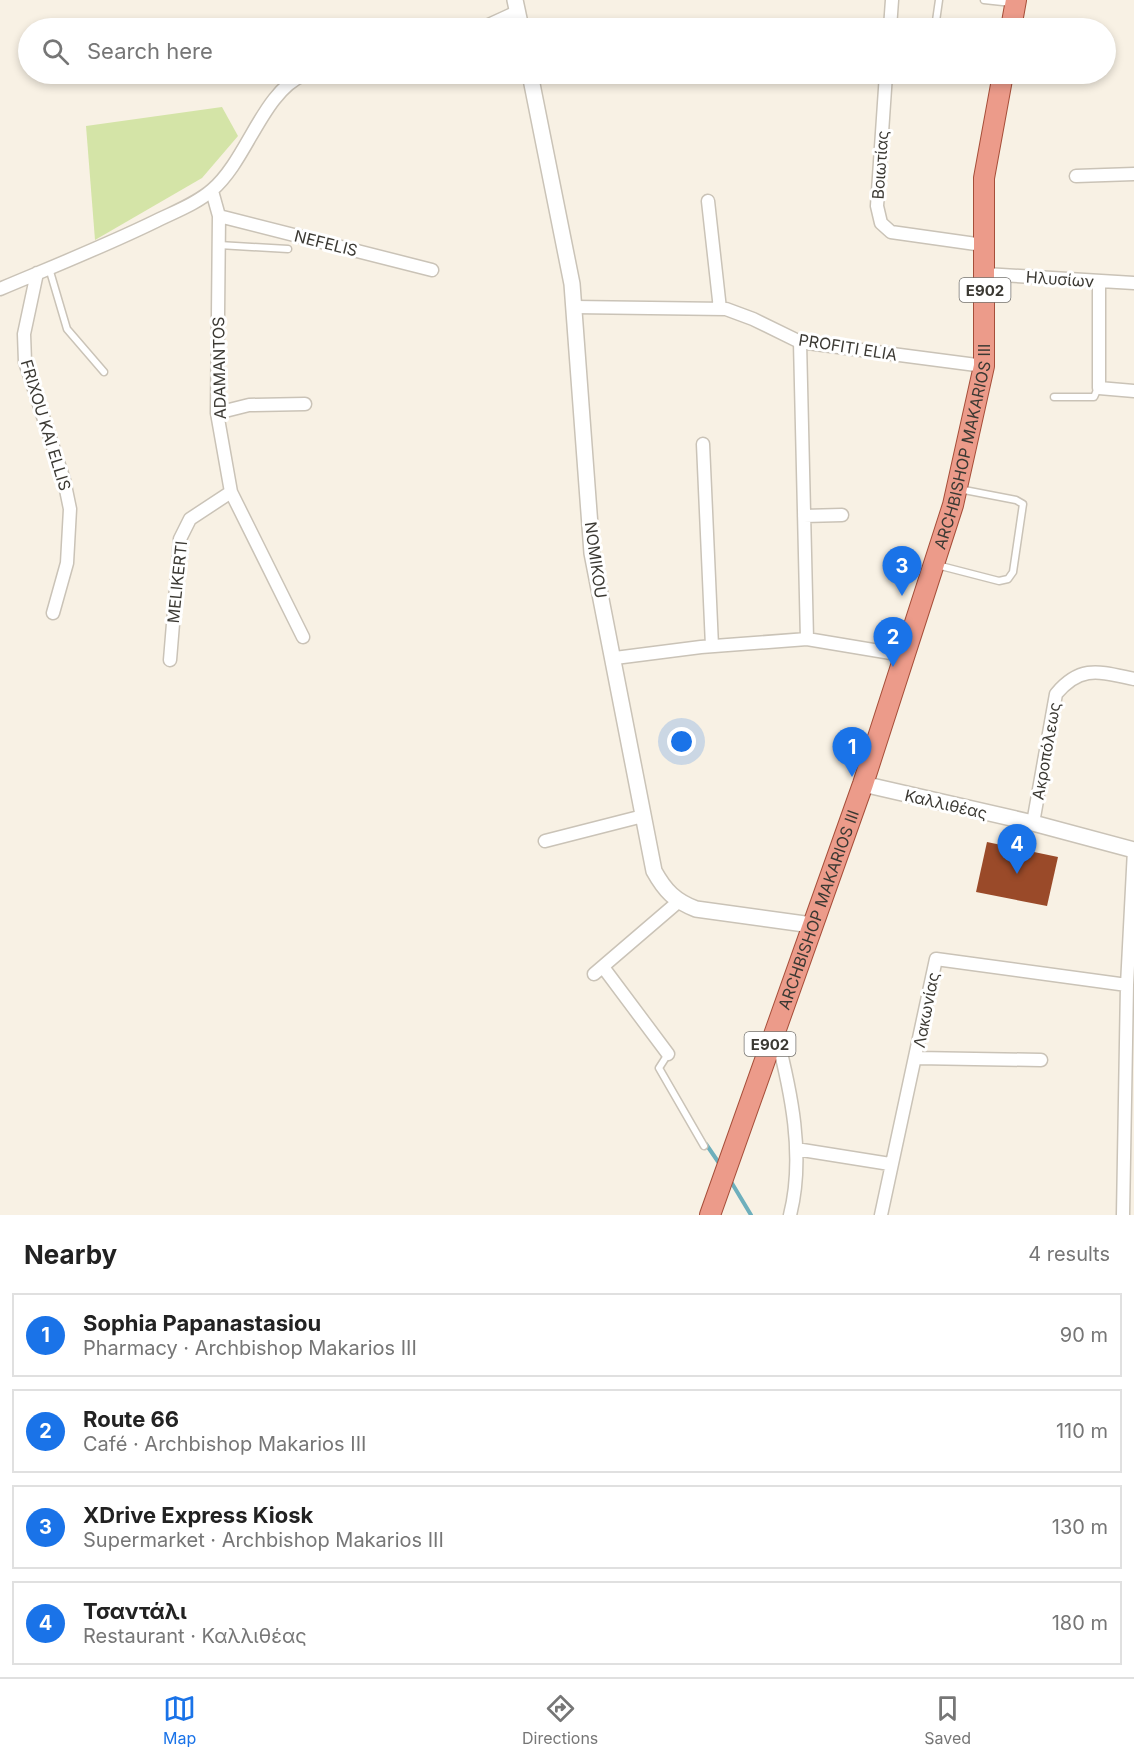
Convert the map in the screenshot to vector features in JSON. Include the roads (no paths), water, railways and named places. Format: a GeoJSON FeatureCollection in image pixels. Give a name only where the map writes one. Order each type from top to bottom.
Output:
{"type":"FeatureCollection","features":[{"type":"Feature","properties":{"kind":"main road"},"geometry":{"type":"LineString","coordinates":[[1013,18],[1016,2]]}},
{"type":"Feature","properties":{"kind":"main road","name":"ARCHBISHOP MAKARIOS III"},"geometry":{"type":"LineString","coordinates":[[710,1215],[863,784],[957,489],[984,366],[984,178],[1001,84]]}},
{"type":"Feature","properties":{"kind":"street"},"geometry":{"type":"LineString","coordinates":[[891,18],[892,0]]}},
{"type":"Feature","properties":{"kind":"street"},"geometry":{"type":"LineString","coordinates":[[497,18],[516,6]]}},
{"type":"Feature","properties":{"kind":"street"},"geometry":{"type":"LineString","coordinates":[[0,289],[130,234],[212,191],[237,162],[277,95],[288,84]]}},
{"type":"Feature","properties":{"kind":"street","name":"NOMIKOU"},"geometry":{"type":"LineString","coordinates":[[532,84],[574,307],[592,553],[615,658],[654,871],[664,888],[678,902]]}},
{"type":"Feature","properties":{"kind":"street","name":"Βοιωτίας"},"geometry":{"type":"LineString","coordinates":[[885,84],[877,206],[880,223],[891,232],[983,245]]}},
{"type":"Feature","properties":{"kind":"street"},"geometry":{"type":"LineString","coordinates":[[1076,176],[1134,174]]}},
{"type":"Feature","properties":{"kind":"street","name":"ADAMANTOS"},"geometry":{"type":"LineString","coordinates":[[212,191],[219,216],[217,413],[231,492],[303,637]]}},
{"type":"Feature","properties":{"kind":"street"},"geometry":{"type":"LineString","coordinates":[[708,201],[720,309]]}},
{"type":"Feature","properties":{"kind":"street","name":"NEFELIS"},"geometry":{"type":"LineString","coordinates":[[219,216],[432,270]]}},
{"type":"Feature","properties":{"kind":"street","name":"FRIXOU KAI ELLIS"},"geometry":{"type":"LineString","coordinates":[[37,273],[24,334],[25,362],[64,480],[70,509],[67,563],[53,613]]}},
{"type":"Feature","properties":{"kind":"street","name":"Ηλυσίων"},"geometry":{"type":"LineString","coordinates":[[985,274],[1134,283]]}},
{"type":"Feature","properties":{"kind":"street"},"geometry":{"type":"LineString","coordinates":[[1099,282],[1099,388],[1134,391]]}},
{"type":"Feature","properties":{"kind":"street","name":"PROFITI ELIA"},"geometry":{"type":"LineString","coordinates":[[574,307],[720,309],[753,319],[800,342],[984,366]]}},
{"type":"Feature","properties":{"kind":"street"},"geometry":{"type":"LineString","coordinates":[[800,342],[807,639]]}},
{"type":"Feature","properties":{"kind":"street"},"geometry":{"type":"LineString","coordinates":[[217,413],[249,405],[305,404]]}},
{"type":"Feature","properties":{"kind":"street"},"geometry":{"type":"LineString","coordinates":[[703,444],[712,646]]}},
{"type":"Feature","properties":{"kind":"street","name":"MELIKERTI"},"geometry":{"type":"LineString","coordinates":[[170,660],[180,539],[190,519],[231,492]]}},
{"type":"Feature","properties":{"kind":"street"},"geometry":{"type":"LineString","coordinates":[[804,516],[842,515]]}},
{"type":"Feature","properties":{"kind":"street"},"geometry":{"type":"LineString","coordinates":[[615,658],[712,646],[807,639],[903,655]]}},
{"type":"Feature","properties":{"kind":"street","name":"Ακροπόλεως"},"geometry":{"type":"LineString","coordinates":[[1033,823],[1056,694],[1067,681],[1082,673],[1096,672],[1134,679]]}},
{"type":"Feature","properties":{"kind":"street","name":"Καλλιθέας"},"geometry":{"type":"LineString","coordinates":[[863,784],[1033,823],[1134,850]]}},
{"type":"Feature","properties":{"kind":"street"},"geometry":{"type":"LineString","coordinates":[[545,841],[643,816]]}},
{"type":"Feature","properties":{"kind":"street"},"geometry":{"type":"LineString","coordinates":[[1123,1215],[1129,1116],[1127,985],[1134,850]]}},
{"type":"Feature","properties":{"kind":"street"},"geometry":{"type":"LineString","coordinates":[[668,1054],[599,970],[678,902],[696,909],[812,925]]}},
{"type":"Feature","properties":{"kind":"street","name":"Λακωνίας"},"geometry":{"type":"LineString","coordinates":[[881,1215],[890,1164],[917,1058],[936,959],[1127,985]]}},
{"type":"Feature","properties":{"kind":"street"},"geometry":{"type":"LineString","coordinates":[[776,1029],[790,1086],[796,1149],[795,1197],[790,1215]]}},
{"type":"Feature","properties":{"kind":"street"},"geometry":{"type":"LineString","coordinates":[[917,1058],[1041,1060]]}},
{"type":"Feature","properties":{"kind":"street"},"geometry":{"type":"LineString","coordinates":[[796,1149],[890,1164]]}},
{"type":"Feature","properties":{"kind":"lane"},"geometry":{"type":"LineString","coordinates":[[936,18],[939,0]]}},
{"type":"Feature","properties":{"kind":"lane"},"geometry":{"type":"LineString","coordinates":[[984,0],[1016,2]]}},
{"type":"Feature","properties":{"kind":"lane"},"geometry":{"type":"LineString","coordinates":[[219,244],[288,249]]}},
{"type":"Feature","properties":{"kind":"lane"},"geometry":{"type":"LineString","coordinates":[[49,268],[67,329],[104,372]]}},
{"type":"Feature","properties":{"kind":"lane"},"geometry":{"type":"LineString","coordinates":[[1054,397],[1094,398],[1099,388]]}},
{"type":"Feature","properties":{"kind":"lane"},"geometry":{"type":"LineString","coordinates":[[933,564],[999,581],[1008,579],[1013,572],[1023,504],[1016,500],[957,489]]}},
{"type":"Feature","properties":{"kind":"lane"},"geometry":{"type":"LineString","coordinates":[[668,1054],[659,1068],[704,1146]]}},
{"type":"Feature","properties":{"kind":"waterway"},"geometry":{"type":"LineString","coordinates":[[706,1144],[721,1166]]}},
{"type":"Feature","properties":{"kind":"waterway"},"geometry":{"type":"LineString","coordinates":[[730,1180],[751,1215]]}},
{"type":"Feature","properties":{"kind":"place","name":"XDrive Express Kiosk"},"geometry":{"type":"Point","coordinates":[902,596]}},
{"type":"Feature","properties":{"kind":"place","name":"Route 66"},"geometry":{"type":"Point","coordinates":[893,667]}},
{"type":"Feature","properties":{"kind":"place","name":"Sophia Papanastasiou"},"geometry":{"type":"Point","coordinates":[852,777]}},
{"type":"Feature","properties":{"kind":"place","name":"Τσαντάλι"},"geometry":{"type":"Point","coordinates":[1017,874]}}]}
